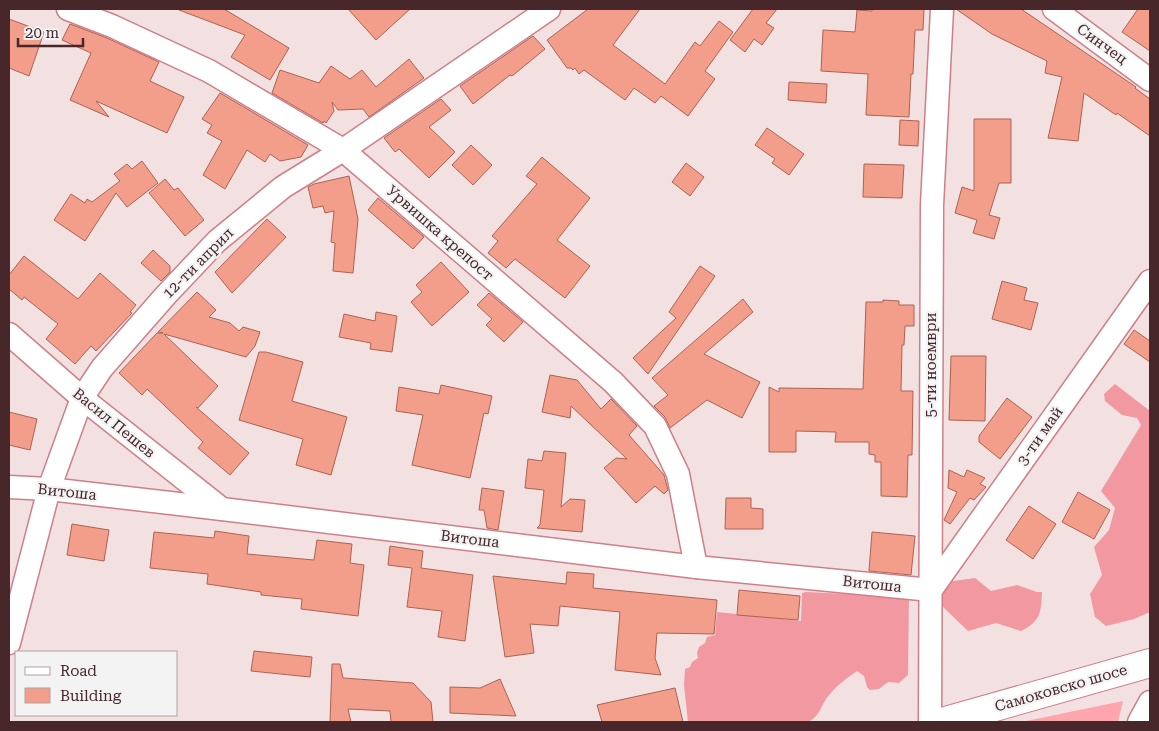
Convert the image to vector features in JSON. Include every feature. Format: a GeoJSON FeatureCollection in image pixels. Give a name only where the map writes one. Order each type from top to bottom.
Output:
{"type":"FeatureCollection","features":[{"type":"Feature","properties":{"kind":"main road","name":"Самоковско шосе"},"geometry":{"type":"LineString","coordinates":[[942,722],[1150,663]]}},
{"type":"Feature","properties":{"kind":"street","name":"Урвишка крепост"},"geometry":{"type":"LineString","coordinates":[[68,9],[112,26],[209,71],[343,150],[613,382],[655,426],[678,474],[696,567]]}},
{"type":"Feature","properties":{"kind":"street","name":"12-ти април"},"geometry":{"type":"LineString","coordinates":[[9,643],[48,489],[82,398],[102,368],[166,295],[217,241],[283,187],[343,150],[549,9]]}},
{"type":"Feature","properties":{"kind":"street","name":"5-ти ноември"},"geometry":{"type":"LineString","coordinates":[[930,722],[932,205],[942,9]]}},
{"type":"Feature","properties":{"kind":"street","name":"Синчец"},"geometry":{"type":"LineString","coordinates":[[1054,9],[1150,80]]}},
{"type":"Feature","properties":{"kind":"street","name":"3-ти май"},"geometry":{"type":"LineString","coordinates":[[931,590],[1150,281]]}},
{"type":"Feature","properties":{"kind":"street","name":"Васил Пешев"},"geometry":{"type":"LineString","coordinates":[[9,334],[82,398],[222,510]]}},
{"type":"Feature","properties":{"kind":"street","name":"Витоша"},"geometry":{"type":"LineString","coordinates":[[9,487],[48,489],[696,567],[931,590]]}},
{"type":"Feature","properties":{"kind":"street"},"geometry":{"type":"LineString","coordinates":[[1139,722],[1150,702]]}},
{"type":"Feature","properties":{"kind":"shaded area"},"geometry":{"type":"Polygon","coordinates":[[[1115,384],[1150,411],[1150,612],[1134,619],[1106,626],[1095,617],[1090,594],[1102,575],[1094,547],[1109,530],[1115,508],[1101,491],[1141,425],[1137,418],[1122,415],[1105,401],[1104,394],[1115,384]]]}},
{"type":"Feature","properties":{"kind":"shaded area"},"geometry":{"type":"Polygon","coordinates":[[[975,578],[991,591],[1017,585],[1042,592],[1039,615],[1036,620],[1021,631],[996,623],[968,631],[940,604],[946,582],[975,578]]]}},
{"type":"Feature","properties":{"kind":"shaded area"},"geometry":{"type":"Polygon","coordinates":[[[802,593],[909,597],[908,675],[899,683],[888,682],[879,689],[870,690],[867,687],[864,676],[857,671],[835,688],[826,699],[818,714],[807,722],[688,722],[684,685],[685,669],[690,667],[692,662],[698,658],[699,647],[705,643],[707,637],[715,635],[717,612],[801,621],[802,593]]]}},
{"type":"Feature","properties":{"kind":"shaded area"},"geometry":{"type":"Polygon","coordinates":[[[1123,701],[1118,722],[1021,722],[1123,701]]]}},
{"type":"Feature","properties":{"kind":"building"},"geometry":{"type":"Polygon","coordinates":[[[179,9],[224,9],[289,48],[270,80],[231,57],[245,35],[179,9]]]}},
{"type":"Feature","properties":{"kind":"building"},"geometry":{"type":"Polygon","coordinates":[[[348,9],[410,9],[376,40],[348,9]]]}},
{"type":"Feature","properties":{"kind":"building"},"geometry":{"type":"Polygon","coordinates":[[[588,9],[640,9],[613,45],[665,84],[695,42],[700,46],[719,21],[733,32],[705,71],[715,79],[688,116],[661,96],[655,103],[634,88],[625,100],[584,70],[579,74],[575,68],[573,70],[567,68],[547,40],[588,9]]]}},
{"type":"Feature","properties":{"kind":"building"},"geometry":{"type":"Polygon","coordinates":[[[753,9],[777,9],[766,23],[774,28],[762,45],[754,39],[745,52],[730,40],[753,9]]]}},
{"type":"Feature","properties":{"kind":"building"},"geometry":{"type":"Polygon","coordinates":[[[872,9],[924,9],[923,30],[915,30],[909,117],[866,115],[868,74],[821,71],[823,30],[855,32],[857,10],[872,11],[872,9]]]}},
{"type":"Feature","properties":{"kind":"building"},"geometry":{"type":"Polygon","coordinates":[[[956,9],[1021,9],[1136,87],[1150,99],[1150,136],[1084,93],[1078,141],[1048,138],[1062,77],[1045,73],[1047,61],[992,34],[956,9]]]}},
{"type":"Feature","properties":{"kind":"building"},"geometry":{"type":"Polygon","coordinates":[[[1138,9],[1150,9],[1150,51],[1122,32],[1138,9]]]}},
{"type":"Feature","properties":{"kind":"building"},"geometry":{"type":"Polygon","coordinates":[[[9,19],[44,32],[29,76],[9,68],[9,19]]]}},
{"type":"Feature","properties":{"kind":"building"},"geometry":{"type":"Polygon","coordinates":[[[70,24],[107,38],[159,62],[150,81],[184,97],[167,133],[96,101],[109,117],[70,100],[91,53],[62,40],[70,24]]]}},
{"type":"Feature","properties":{"kind":"building"},"geometry":{"type":"Polygon","coordinates":[[[533,36],[545,49],[473,104],[460,86],[533,36]]]}},
{"type":"Feature","properties":{"kind":"building"},"geometry":{"type":"Polygon","coordinates":[[[409,59],[424,78],[369,117],[363,109],[338,110],[332,102],[334,111],[326,123],[324,121],[323,123],[272,93],[280,70],[319,83],[331,66],[350,79],[362,70],[376,87],[409,59]]]}},
{"type":"Feature","properties":{"kind":"building"},"geometry":{"type":"Polygon","coordinates":[[[789,82],[827,84],[826,103],[788,100],[789,82]]]}},
{"type":"Feature","properties":{"kind":"building"},"geometry":{"type":"Polygon","coordinates":[[[220,93],[308,145],[301,157],[280,161],[270,154],[265,162],[247,150],[225,189],[203,175],[222,141],[207,133],[212,125],[202,119],[220,93]]]}},
{"type":"Feature","properties":{"kind":"building"},"geometry":{"type":"Polygon","coordinates":[[[441,99],[451,110],[429,127],[455,152],[429,178],[399,149],[395,152],[384,138],[441,99]]]}},
{"type":"Feature","properties":{"kind":"building"},"geometry":{"type":"Polygon","coordinates":[[[974,119],[1011,119],[1011,183],[999,183],[989,215],[1000,218],[994,239],[973,233],[977,220],[955,213],[962,187],[974,191],[974,119]]]}},
{"type":"Feature","properties":{"kind":"building"},"geometry":{"type":"Polygon","coordinates":[[[900,120],[919,121],[918,146],[899,145],[900,120]]]}},
{"type":"Feature","properties":{"kind":"building"},"geometry":{"type":"Polygon","coordinates":[[[767,128],[804,154],[789,175],[772,163],[775,159],[755,145],[767,128]]]}},
{"type":"Feature","properties":{"kind":"building"},"geometry":{"type":"Polygon","coordinates":[[[471,145],[492,165],[473,185],[452,165],[471,145]]]}},
{"type":"Feature","properties":{"kind":"building"},"geometry":{"type":"Polygon","coordinates":[[[542,157],[590,198],[557,240],[590,266],[565,298],[515,259],[506,268],[488,253],[498,241],[492,236],[537,184],[526,176],[542,157]]]}},
{"type":"Feature","properties":{"kind":"building"},"geometry":{"type":"Polygon","coordinates":[[[142,161],[158,183],[127,207],[116,193],[85,241],[54,220],[71,194],[85,203],[87,199],[92,202],[120,181],[114,174],[127,164],[132,169],[142,161]]]}},
{"type":"Feature","properties":{"kind":"building"},"geometry":{"type":"Polygon","coordinates":[[[686,163],[704,177],[690,196],[672,182],[686,163]]]}},
{"type":"Feature","properties":{"kind":"building"},"geometry":{"type":"Polygon","coordinates":[[[864,164],[904,165],[902,198],[863,197],[864,164]]]}},
{"type":"Feature","properties":{"kind":"building"},"geometry":{"type":"Polygon","coordinates":[[[349,176],[358,219],[353,273],[333,271],[335,243],[331,242],[334,211],[325,213],[323,206],[313,208],[308,187],[349,176]]]}},
{"type":"Feature","properties":{"kind":"building"},"geometry":{"type":"Polygon","coordinates":[[[165,179],[174,190],[178,188],[204,220],[185,236],[149,193],[165,179]]]}},
{"type":"Feature","properties":{"kind":"building"},"geometry":{"type":"Polygon","coordinates":[[[378,198],[424,237],[413,249],[368,210],[378,198]]]}},
{"type":"Feature","properties":{"kind":"building"},"geometry":{"type":"Polygon","coordinates":[[[267,219],[286,237],[232,293],[215,272],[267,219]]]}},
{"type":"Feature","properties":{"kind":"building"},"geometry":{"type":"Polygon","coordinates":[[[153,250],[170,266],[170,272],[161,281],[141,263],[153,250]]]}},
{"type":"Feature","properties":{"kind":"building"},"geometry":{"type":"Polygon","coordinates":[[[24,256],[78,299],[100,273],[136,305],[130,312],[132,313],[96,351],[91,346],[75,364],[46,339],[58,324],[24,297],[22,300],[9,289],[9,275],[24,256]]]}},
{"type":"Feature","properties":{"kind":"building"},"geometry":{"type":"Polygon","coordinates":[[[441,262],[469,292],[432,326],[411,302],[422,292],[416,285],[441,262]]]}},
{"type":"Feature","properties":{"kind":"building"},"geometry":{"type":"Polygon","coordinates":[[[700,266],[715,276],[648,374],[633,358],[676,318],[669,312],[700,266]]]}},
{"type":"Feature","properties":{"kind":"building"},"geometry":{"type":"Polygon","coordinates":[[[1002,281],[1027,288],[1024,300],[1038,303],[1031,330],[992,319],[1002,281]]]}},
{"type":"Feature","properties":{"kind":"building"},"geometry":{"type":"Polygon","coordinates":[[[197,292],[216,310],[209,317],[230,323],[239,331],[243,327],[260,332],[255,346],[246,357],[164,334],[218,386],[198,408],[196,407],[249,453],[230,475],[198,448],[203,442],[147,389],[142,395],[119,373],[157,333],[163,333],[158,332],[197,292]]]}},
{"type":"Feature","properties":{"kind":"building"},"geometry":{"type":"Polygon","coordinates":[[[489,293],[523,322],[504,342],[486,325],[492,319],[477,305],[489,293]]]}},
{"type":"Feature","properties":{"kind":"building"},"geometry":{"type":"Polygon","coordinates":[[[743,299],[753,312],[704,354],[760,382],[742,418],[707,400],[670,428],[665,417],[654,406],[668,395],[652,378],[743,299]]]}},
{"type":"Feature","properties":{"kind":"building"},"geometry":{"type":"Polygon","coordinates":[[[883,300],[899,301],[899,305],[914,305],[914,326],[905,326],[904,345],[902,345],[901,391],[913,391],[912,455],[908,455],[907,497],[881,496],[881,462],[875,462],[875,455],[869,454],[869,442],[835,442],[836,432],[796,431],[796,452],[769,452],[769,387],[779,392],[779,388],[863,389],[866,302],[883,302],[883,300]]]}},
{"type":"Feature","properties":{"kind":"building"},"geometry":{"type":"Polygon","coordinates":[[[376,312],[397,316],[392,352],[370,349],[371,343],[339,337],[344,314],[375,321],[376,312]]]}},
{"type":"Feature","properties":{"kind":"building"},"geometry":{"type":"Polygon","coordinates":[[[1134,330],[1150,341],[1150,362],[1124,344],[1134,330]]]}},
{"type":"Feature","properties":{"kind":"building"},"geometry":{"type":"Polygon","coordinates":[[[259,352],[266,352],[303,362],[292,401],[347,417],[331,475],[296,465],[303,439],[239,420],[259,352]]]}},
{"type":"Feature","properties":{"kind":"building"},"geometry":{"type":"Polygon","coordinates":[[[951,356],[986,356],[985,421],[949,420],[951,356]]]}},
{"type":"Feature","properties":{"kind":"building"},"geometry":{"type":"Polygon","coordinates":[[[550,375],[577,380],[601,409],[611,399],[637,426],[629,435],[664,475],[668,490],[664,494],[655,486],[636,503],[604,468],[616,458],[627,459],[571,406],[570,418],[542,412],[550,375]]]}},
{"type":"Feature","properties":{"kind":"building"},"geometry":{"type":"Polygon","coordinates":[[[441,385],[492,396],[488,414],[484,413],[470,478],[412,465],[423,415],[396,411],[399,387],[439,394],[441,385]]]}},
{"type":"Feature","properties":{"kind":"building"},"geometry":{"type":"Polygon","coordinates":[[[1007,398],[1032,417],[1000,459],[979,442],[979,436],[1007,398]]]}},
{"type":"Feature","properties":{"kind":"building"},"geometry":{"type":"Polygon","coordinates":[[[9,412],[37,419],[30,450],[9,445],[9,412]]]}},
{"type":"Feature","properties":{"kind":"building"},"geometry":{"type":"Polygon","coordinates":[[[544,451],[566,453],[561,507],[570,499],[585,500],[582,532],[537,528],[540,525],[544,490],[525,488],[528,459],[542,461],[544,451]]]}},
{"type":"Feature","properties":{"kind":"building"},"geometry":{"type":"Polygon","coordinates":[[[949,470],[964,477],[967,470],[985,478],[980,484],[986,487],[974,500],[970,498],[950,524],[944,520],[957,492],[948,488],[949,470]]]}},
{"type":"Feature","properties":{"kind":"building"},"geometry":{"type":"Polygon","coordinates":[[[482,488],[504,491],[498,530],[487,528],[484,510],[479,510],[482,488]]]}},
{"type":"Feature","properties":{"kind":"building"},"geometry":{"type":"Polygon","coordinates":[[[1078,492],[1110,510],[1094,539],[1062,522],[1078,492]]]}},
{"type":"Feature","properties":{"kind":"building"},"geometry":{"type":"Polygon","coordinates":[[[726,498],[751,498],[751,508],[763,509],[763,529],[725,529],[726,498]]]}},
{"type":"Feature","properties":{"kind":"building"},"geometry":{"type":"Polygon","coordinates":[[[1029,506],[1056,524],[1033,559],[1006,540],[1029,506]]]}},
{"type":"Feature","properties":{"kind":"building"},"geometry":{"type":"Polygon","coordinates":[[[72,524],[109,530],[104,561],[67,555],[72,524]]]}},
{"type":"Feature","properties":{"kind":"building"},"geometry":{"type":"Polygon","coordinates":[[[215,531],[249,536],[247,554],[314,560],[317,540],[352,544],[350,563],[364,565],[358,616],[301,609],[302,599],[261,595],[261,592],[207,584],[208,574],[150,568],[154,532],[214,538],[215,531]]]}},
{"type":"Feature","properties":{"kind":"building"},"geometry":{"type":"Polygon","coordinates":[[[872,532],[915,536],[911,575],[869,571],[872,532]]]}},
{"type":"Feature","properties":{"kind":"building"},"geometry":{"type":"Polygon","coordinates":[[[390,546],[423,551],[421,568],[473,575],[465,641],[438,637],[442,611],[407,607],[412,568],[388,565],[390,546]]]}},
{"type":"Feature","properties":{"kind":"building"},"geometry":{"type":"Polygon","coordinates":[[[567,572],[594,574],[593,588],[717,600],[714,634],[657,633],[655,658],[661,675],[615,670],[620,612],[560,606],[558,626],[530,624],[534,653],[505,657],[493,576],[566,584],[567,572]]]}},
{"type":"Feature","properties":{"kind":"building"},"geometry":{"type":"Polygon","coordinates":[[[739,590],[800,596],[798,620],[737,615],[739,590]]]}},
{"type":"Feature","properties":{"kind":"building"},"geometry":{"type":"Polygon","coordinates":[[[254,651],[312,657],[310,677],[251,671],[254,651]]]}},
{"type":"Feature","properties":{"kind":"building"},"geometry":{"type":"Polygon","coordinates":[[[332,664],[340,664],[343,678],[413,683],[431,702],[433,722],[391,722],[390,711],[348,709],[351,722],[330,722],[332,664]]]}},
{"type":"Feature","properties":{"kind":"building"},"geometry":{"type":"Polygon","coordinates":[[[500,679],[516,716],[450,713],[450,687],[480,688],[500,679]]]}},
{"type":"Feature","properties":{"kind":"building"},"geometry":{"type":"Polygon","coordinates":[[[675,688],[683,722],[602,722],[597,705],[675,688]]]}}]}
